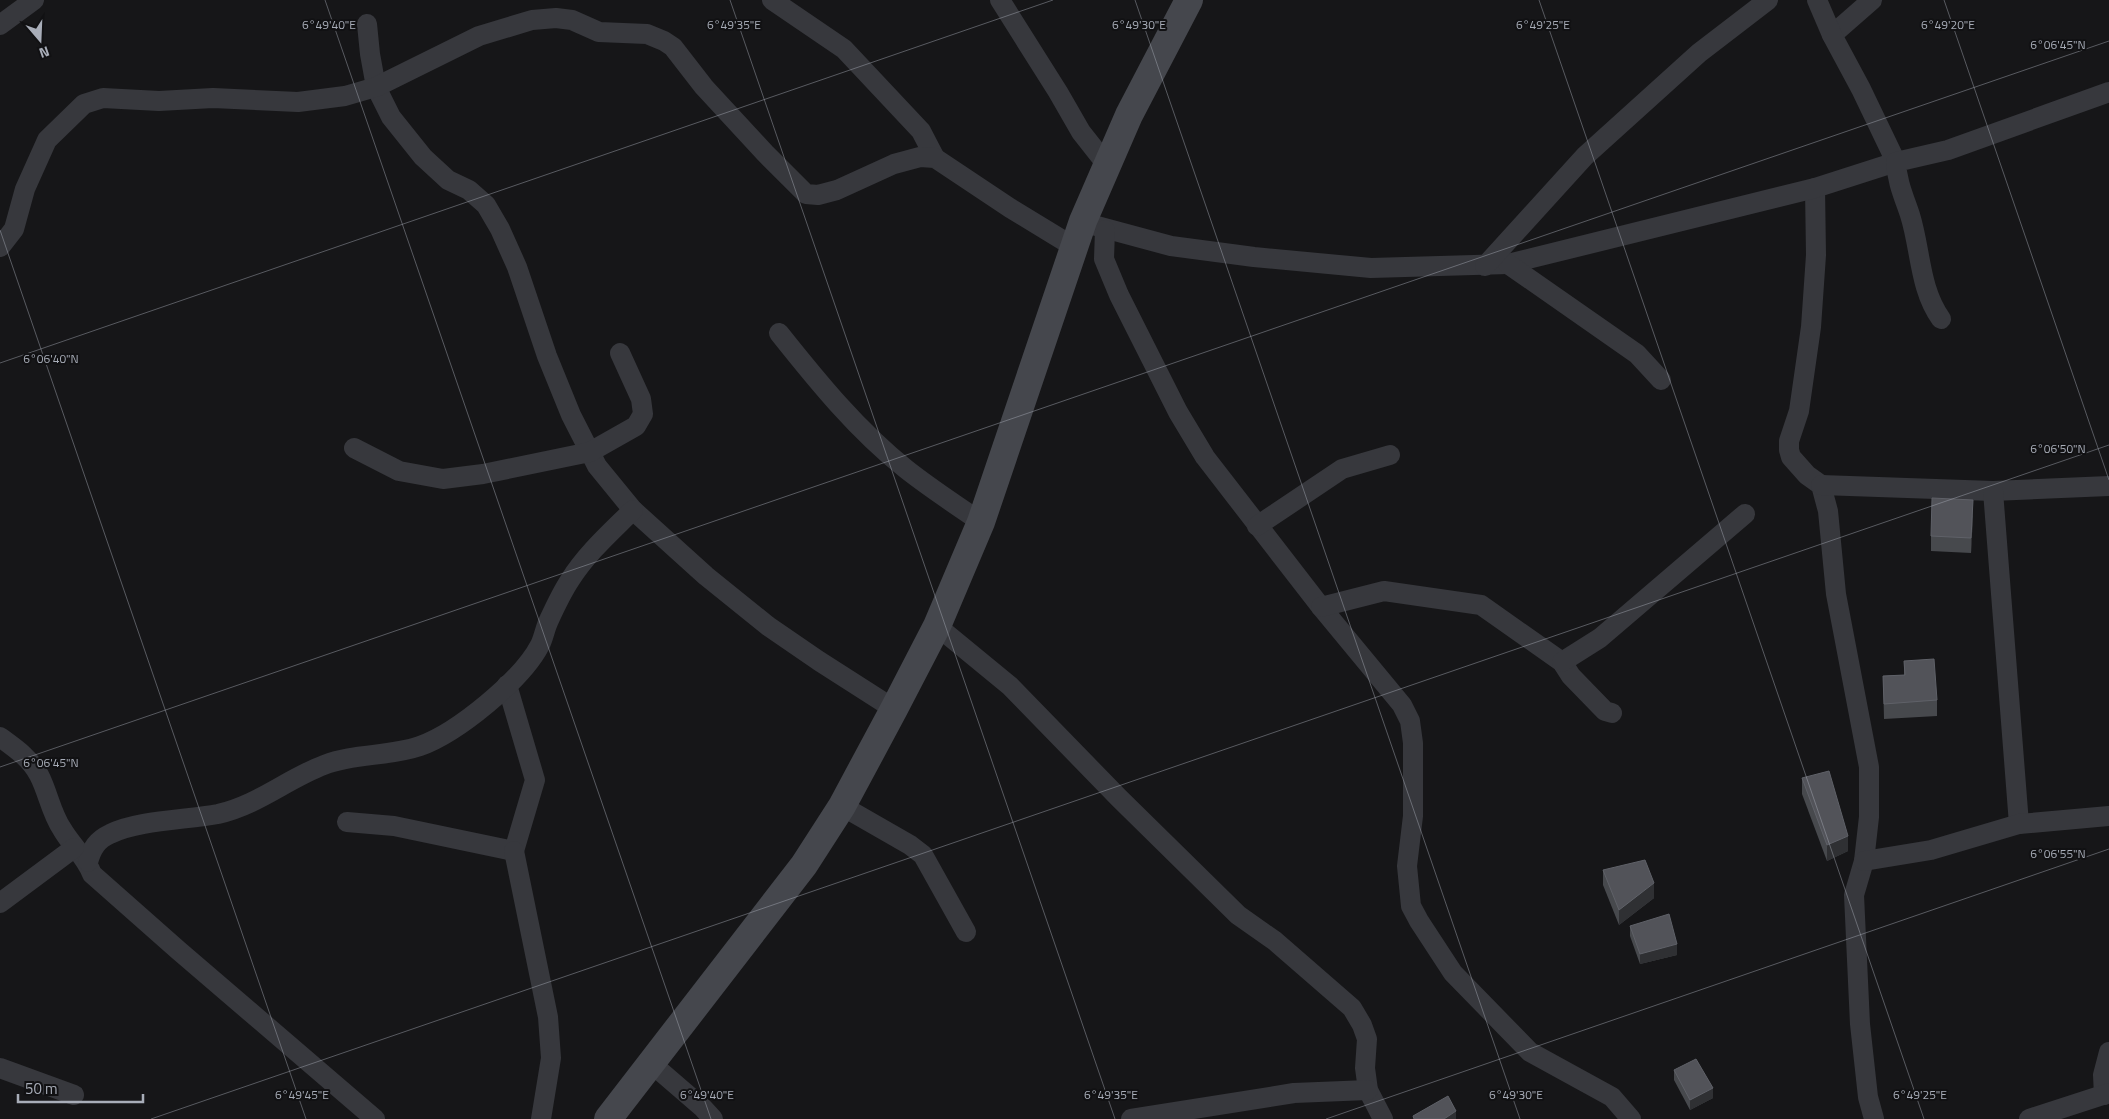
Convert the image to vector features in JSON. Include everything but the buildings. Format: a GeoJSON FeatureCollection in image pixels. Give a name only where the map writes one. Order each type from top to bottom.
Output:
{"type":"FeatureCollection","features":[{"type":"Feature","properties":{"kind":"main road"},"geometry":{"type":"LineString","coordinates":[[608,1119],[798,872],[842,806],[894,709],[937,626],[981,522],[1074,247],[1094,226],[1107,165],[1129,115],[1189,0]]}},
{"type":"Feature","properties":{"kind":"street"},"geometry":{"type":"LineString","coordinates":[[0,25],[34,0]]}},
{"type":"Feature","properties":{"kind":"street"},"geometry":{"type":"LineString","coordinates":[[772,0],[844,49],[921,131],[935,158],[1010,208],[1074,247]]}},
{"type":"Feature","properties":{"kind":"street"},"geometry":{"type":"LineString","coordinates":[[1000,0],[1081,132],[1107,165]]}},
{"type":"Feature","properties":{"kind":"street"},"geometry":{"type":"LineString","coordinates":[[1485,266],[1585,156],[1699,53],[1768,0]]}},
{"type":"Feature","properties":{"kind":"street"},"geometry":{"type":"LineString","coordinates":[[1817,0],[1832,35],[1865,97],[1896,162],[1897,178],[1910,216],[1923,279],[1932,306],[1941,320]]}},
{"type":"Feature","properties":{"kind":"street"},"geometry":{"type":"LineString","coordinates":[[1832,35],[1872,0]]}},
{"type":"Feature","properties":{"kind":"street"},"geometry":{"type":"LineString","coordinates":[[0,247],[14,229],[26,189],[47,140],[84,104],[103,98],[144,100],[213,98],[298,102],[345,96],[376,87],[479,36],[532,20],[556,18],[572,20],[599,32],[647,34],[664,41],[673,47],[711,94],[806,194],[818,195],[837,190],[902,162],[920,157],[935,158]]}},
{"type":"Feature","properties":{"kind":"street"},"geometry":{"type":"LineString","coordinates":[[367,24],[376,87],[391,118],[423,157],[448,180],[470,190],[486,205],[500,229],[517,267],[547,356],[571,415],[598,466],[633,510],[706,576],[768,626],[894,709]]}},
{"type":"Feature","properties":{"kind":"street"},"geometry":{"type":"LineString","coordinates":[[1094,226],[1172,246],[1254,257],[1371,268],[1508,264],[1815,188],[1896,162],[1948,150],[2108,92]]}},
{"type":"Feature","properties":{"kind":"street"},"geometry":{"type":"LineString","coordinates":[[1815,188],[1816,255],[1811,327],[1799,412],[1789,441],[1791,457],[1807,475],[1821,485],[1993,491],[2109,486]]}},
{"type":"Feature","properties":{"kind":"street"},"geometry":{"type":"LineString","coordinates":[[1094,226],[1104,259],[1119,295],[1178,412],[1205,457],[1321,607],[1402,705],[1410,721],[1413,743],[1413,816],[1408,887],[1411,906],[1419,921],[1453,973],[1530,1052],[1612,1097],[1631,1119]]}},
{"type":"Feature","properties":{"kind":"street"},"geometry":{"type":"LineString","coordinates":[[1508,264],[1637,354],[1661,380]]}},
{"type":"Feature","properties":{"kind":"street"},"geometry":{"type":"LineString","coordinates":[[779,333],[819,383],[867,434],[906,469],[981,522]]}},
{"type":"Feature","properties":{"kind":"street"},"geometry":{"type":"LineString","coordinates":[[354,448],[399,471],[443,479],[483,474],[590,452],[636,426],[643,414],[641,399],[620,353]]}},
{"type":"Feature","properties":{"kind":"street"},"geometry":{"type":"LineString","coordinates":[[1257,526],[1342,468],[1390,455]]}},
{"type":"Feature","properties":{"kind":"street"},"geometry":{"type":"LineString","coordinates":[[1821,485],[1828,510],[1836,594],[1844,646],[1869,767],[1869,809],[1864,861],[1854,895],[1860,1024],[1868,1097],[1874,1119]]}},
{"type":"Feature","properties":{"kind":"street"},"geometry":{"type":"LineString","coordinates":[[1993,491],[2019,824]]}},
{"type":"Feature","properties":{"kind":"street"},"geometry":{"type":"LineString","coordinates":[[0,903],[92,849],[100,839],[112,832],[189,816],[218,814],[250,804],[324,765],[364,754],[393,753],[421,745],[454,728],[490,702],[522,670],[539,646],[549,620],[570,580],[593,550],[633,510]]}},
{"type":"Feature","properties":{"kind":"street"},"geometry":{"type":"LineString","coordinates":[[1562,662],[1600,638],[1745,514]]}},
{"type":"Feature","properties":{"kind":"street"},"geometry":{"type":"LineString","coordinates":[[1321,607],[1384,591],[1481,604],[1562,662],[1571,676],[1605,711],[1612,713]]}},
{"type":"Feature","properties":{"kind":"street"},"geometry":{"type":"LineString","coordinates":[[937,626],[1010,686],[1119,798],[1238,915],[1275,940],[1352,1008],[1367,1038],[1365,1068],[1368,1090],[1383,1119]]}},
{"type":"Feature","properties":{"kind":"street"},"geometry":{"type":"LineString","coordinates":[[507,685],[534,780],[514,851],[548,1017],[550,1058],[541,1111],[525,1119]]}},
{"type":"Feature","properties":{"kind":"street"},"geometry":{"type":"LineString","coordinates":[[0,737],[25,756],[38,774],[60,827],[81,855],[92,874],[375,1119]]}},
{"type":"Feature","properties":{"kind":"street"},"geometry":{"type":"LineString","coordinates":[[842,806],[910,845],[923,855],[966,932]]}},
{"type":"Feature","properties":{"kind":"street"},"geometry":{"type":"LineString","coordinates":[[1864,861],[1931,850],[2019,824],[2109,816]]}},
{"type":"Feature","properties":{"kind":"street"},"geometry":{"type":"LineString","coordinates":[[347,822],[394,826],[514,851]]}},
{"type":"Feature","properties":{"kind":"street"},"geometry":{"type":"LineString","coordinates":[[2029,1119],[2056,1114],[2107,1094],[2103,1076],[2109,1052]]}},
{"type":"Feature","properties":{"kind":"street"},"geometry":{"type":"LineString","coordinates":[[652,1064],[713,1119]]}},
{"type":"Feature","properties":{"kind":"street"},"geometry":{"type":"LineString","coordinates":[[0,1068],[74,1095]]}},
{"type":"Feature","properties":{"kind":"street"},"geometry":{"type":"LineString","coordinates":[[1131,1119],[1216,1112],[1294,1093],[1368,1090]]}}]}
